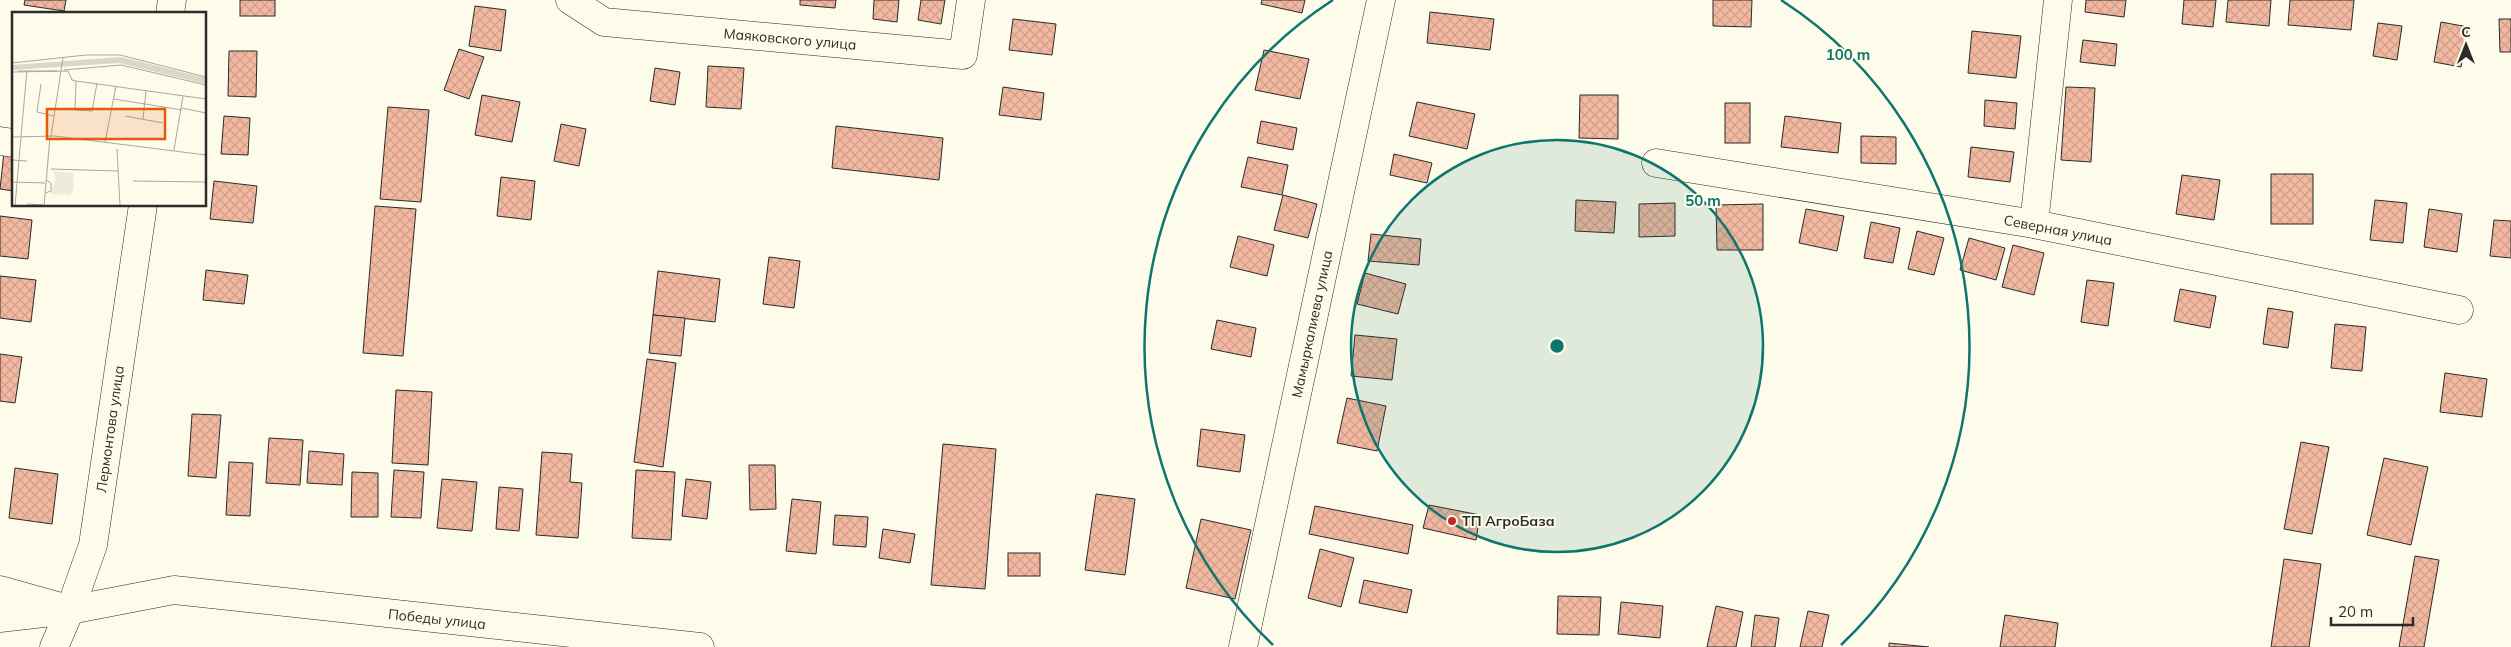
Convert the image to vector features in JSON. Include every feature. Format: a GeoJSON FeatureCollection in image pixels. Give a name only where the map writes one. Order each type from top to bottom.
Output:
{"type":"FeatureCollection","features":[{"type":"Feature","properties":{"kind":"street","name":"Маяковского улица"},"geometry":{"type":"LineString","coordinates":[[570,0],[604,22],[963,55],[971,0]]}},
{"type":"Feature","properties":{"kind":"street","name":"Мамыркалиева улица"},"geometry":{"type":"LineString","coordinates":[[1243,647],[1381,0]]}},
{"type":"Feature","properties":{"kind":"street"},"geometry":{"type":"LineString","coordinates":[[2034,224],[2058,0]]}},
{"type":"Feature","properties":{"kind":"street","name":"Северная улица"},"geometry":{"type":"LineString","coordinates":[[1656,164],[2034,224],[2459,310]]}},
{"type":"Feature","properties":{"kind":"street","name":"Лермонтова улица"},"geometry":{"type":"LineString","coordinates":[[54,647],[70,610],[93,545],[143,206]]}},
{"type":"Feature","properties":{"kind":"street"},"geometry":{"type":"LineString","coordinates":[[0,590],[70,610]]}},
{"type":"Feature","properties":{"kind":"street","name":"Победы улица"},"geometry":{"type":"LineString","coordinates":[[0,618],[70,610],[174,590],[700,647]]}},
{"type":"Feature","properties":{"kind":"building"},"geometry":{"type":"Polygon","coordinates":[[[25,0],[66,0],[64,11],[24,5],[25,0]]]}},
{"type":"Feature","properties":{"kind":"building"},"geometry":{"type":"Polygon","coordinates":[[[240,0],[275,0],[275,16],[240,16],[240,0]]]}},
{"type":"Feature","properties":{"kind":"building"},"geometry":{"type":"Polygon","coordinates":[[[800,0],[836,0],[835,8],[800,5],[800,0]]]}},
{"type":"Feature","properties":{"kind":"building"},"geometry":{"type":"Polygon","coordinates":[[[874,0],[899,0],[897,22],[873,19],[874,0]]]}},
{"type":"Feature","properties":{"kind":"building"},"geometry":{"type":"Polygon","coordinates":[[[921,0],[945,0],[941,24],[918,20],[921,0]]]}},
{"type":"Feature","properties":{"kind":"building"},"geometry":{"type":"Polygon","coordinates":[[[1262,0],[1305,0],[1302,13],[1261,4],[1262,0]]]}},
{"type":"Feature","properties":{"kind":"building"},"geometry":{"type":"Polygon","coordinates":[[[1713,0],[1752,0],[1751,27],[1713,26],[1713,0]]]}},
{"type":"Feature","properties":{"kind":"building"},"geometry":{"type":"Polygon","coordinates":[[[2086,0],[2126,0],[2124,17],[2085,12],[2086,0]]]}},
{"type":"Feature","properties":{"kind":"building"},"geometry":{"type":"Polygon","coordinates":[[[2184,0],[2216,0],[2213,27],[2182,24],[2184,0]]]}},
{"type":"Feature","properties":{"kind":"building"},"geometry":{"type":"Polygon","coordinates":[[[2228,0],[2271,0],[2269,26],[2226,22],[2228,0]]]}},
{"type":"Feature","properties":{"kind":"building"},"geometry":{"type":"Polygon","coordinates":[[[2290,0],[2354,0],[2351,30],[2288,25],[2290,0]]]}},
{"type":"Feature","properties":{"kind":"building"},"geometry":{"type":"Polygon","coordinates":[[[475,6],[506,10],[501,51],[469,46],[475,6]]]}},
{"type":"Feature","properties":{"kind":"building"},"geometry":{"type":"Polygon","coordinates":[[[1430,12],[1494,19],[1490,50],[1427,43],[1430,12]]]}},
{"type":"Feature","properties":{"kind":"building"},"geometry":{"type":"Polygon","coordinates":[[[1013,19],[1056,24],[1052,55],[1009,50],[1013,19]]]}},
{"type":"Feature","properties":{"kind":"building"},"geometry":{"type":"Polygon","coordinates":[[[2499,19],[2511,19],[2511,52],[2500,52],[2499,19]]]}},
{"type":"Feature","properties":{"kind":"building"},"geometry":{"type":"Polygon","coordinates":[[[2441,22],[2468,27],[2461,67],[2434,62],[2441,22]]]}},
{"type":"Feature","properties":{"kind":"building"},"geometry":{"type":"Polygon","coordinates":[[[2378,23],[2402,26],[2397,60],[2373,56],[2378,23]]]}},
{"type":"Feature","properties":{"kind":"building"},"geometry":{"type":"Polygon","coordinates":[[[1972,31],[2021,36],[2016,78],[1968,73],[1972,31]]]}},
{"type":"Feature","properties":{"kind":"building"},"geometry":{"type":"Polygon","coordinates":[[[2083,40],[2117,44],[2115,66],[2080,62],[2083,40]]]}},
{"type":"Feature","properties":{"kind":"building"},"geometry":{"type":"Polygon","coordinates":[[[459,49],[484,57],[469,99],[444,90],[459,49]]]}},
{"type":"Feature","properties":{"kind":"building"},"geometry":{"type":"Polygon","coordinates":[[[1264,50],[1309,59],[1300,99],[1255,90],[1264,50]]]}},
{"type":"Feature","properties":{"kind":"building"},"geometry":{"type":"Polygon","coordinates":[[[229,51],[257,51],[256,97],[228,96],[229,51]]]}},
{"type":"Feature","properties":{"kind":"building"},"geometry":{"type":"Polygon","coordinates":[[[708,66],[744,68],[741,109],[706,107],[708,66]]]}},
{"type":"Feature","properties":{"kind":"building"},"geometry":{"type":"Polygon","coordinates":[[[655,68],[680,72],[675,105],[650,101],[655,68]]]}},
{"type":"Feature","properties":{"kind":"building"},"geometry":{"type":"Polygon","coordinates":[[[1003,87],[1044,93],[1041,120],[999,115],[1003,87]]]}},
{"type":"Feature","properties":{"kind":"building"},"geometry":{"type":"Polygon","coordinates":[[[2066,87],[2095,88],[2091,162],[2061,160],[2066,87]]]}},
{"type":"Feature","properties":{"kind":"building"},"geometry":{"type":"Polygon","coordinates":[[[482,95],[520,102],[512,142],[475,135],[482,95]]]}},
{"type":"Feature","properties":{"kind":"building"},"geometry":{"type":"Polygon","coordinates":[[[1580,95],[1618,95],[1618,139],[1579,138],[1580,95]]]}},
{"type":"Feature","properties":{"kind":"building"},"geometry":{"type":"Polygon","coordinates":[[[1985,100],[2017,103],[2015,129],[1984,126],[1985,100]]]}},
{"type":"Feature","properties":{"kind":"building"},"geometry":{"type":"Polygon","coordinates":[[[1417,102],[1475,114],[1467,149],[1409,136],[1417,102]]]}},
{"type":"Feature","properties":{"kind":"building"},"geometry":{"type":"Polygon","coordinates":[[[1725,103],[1750,103],[1750,143],[1725,143],[1725,103]]]}},
{"type":"Feature","properties":{"kind":"building"},"geometry":{"type":"Polygon","coordinates":[[[388,107],[429,110],[421,202],[380,199],[388,107]]]}},
{"type":"Feature","properties":{"kind":"building"},"geometry":{"type":"Polygon","coordinates":[[[224,116],[250,118],[248,155],[221,154],[224,116]]]}},
{"type":"Feature","properties":{"kind":"building"},"geometry":{"type":"Polygon","coordinates":[[[1785,116],[1841,123],[1838,153],[1781,147],[1785,116]]]}},
{"type":"Feature","properties":{"kind":"building"},"geometry":{"type":"Polygon","coordinates":[[[1261,121],[1297,128],[1293,150],[1257,143],[1261,121]]]}},
{"type":"Feature","properties":{"kind":"building"},"geometry":{"type":"Polygon","coordinates":[[[561,124],[586,129],[579,166],[554,161],[561,124]]]}},
{"type":"Feature","properties":{"kind":"building"},"geometry":{"type":"Polygon","coordinates":[[[836,126],[943,138],[939,180],[832,168],[836,126]]]}},
{"type":"Feature","properties":{"kind":"building"},"geometry":{"type":"Polygon","coordinates":[[[1861,136],[1896,137],[1896,164],[1861,163],[1861,136]]]}},
{"type":"Feature","properties":{"kind":"building"},"geometry":{"type":"Polygon","coordinates":[[[1971,147],[2014,152],[2010,182],[1968,177],[1971,147]]]}},
{"type":"Feature","properties":{"kind":"building"},"geometry":{"type":"Polygon","coordinates":[[[4,152],[12,154],[12,191],[0,189],[4,152]]]}},
{"type":"Feature","properties":{"kind":"building"},"geometry":{"type":"Polygon","coordinates":[[[1394,154],[1432,163],[1427,183],[1390,175],[1394,154]]]}},
{"type":"Feature","properties":{"kind":"building"},"geometry":{"type":"Polygon","coordinates":[[[1248,157],[1288,165],[1282,195],[1241,187],[1248,157]]]}},
{"type":"Feature","properties":{"kind":"building"},"geometry":{"type":"Polygon","coordinates":[[[2271,174],[2313,174],[2313,224],[2271,224],[2271,174]]]}},
{"type":"Feature","properties":{"kind":"building"},"geometry":{"type":"Polygon","coordinates":[[[2182,175],[2220,180],[2214,220],[2176,214],[2182,175]]]}},
{"type":"Feature","properties":{"kind":"building"},"geometry":{"type":"Polygon","coordinates":[[[501,177],[535,181],[531,220],[497,216],[501,177]]]}},
{"type":"Feature","properties":{"kind":"building"},"geometry":{"type":"Polygon","coordinates":[[[214,181],[257,186],[253,223],[210,219],[214,181]]]}},
{"type":"Feature","properties":{"kind":"building"},"geometry":{"type":"Polygon","coordinates":[[[1283,195],[1317,204],[1308,238],[1274,230],[1283,195]]]}},
{"type":"Feature","properties":{"kind":"building"},"geometry":{"type":"Polygon","coordinates":[[[1576,200],[1616,202],[1614,233],[1575,231],[1576,200]]]}},
{"type":"Feature","properties":{"kind":"building"},"geometry":{"type":"Polygon","coordinates":[[[2375,200],[2407,203],[2403,243],[2370,240],[2375,200]]]}},
{"type":"Feature","properties":{"kind":"building"},"geometry":{"type":"Polygon","coordinates":[[[1675,203],[1675,236],[1639,237],[1639,204],[1675,203]]]}},
{"type":"Feature","properties":{"kind":"building"},"geometry":{"type":"Polygon","coordinates":[[[1763,204],[1763,250],[1717,250],[1716,205],[1763,204]]]}},
{"type":"Feature","properties":{"kind":"building"},"geometry":{"type":"Polygon","coordinates":[[[375,206],[416,209],[403,356],[363,353],[375,206]]]}},
{"type":"Feature","properties":{"kind":"building"},"geometry":{"type":"Polygon","coordinates":[[[1806,209],[1844,216],[1837,251],[1799,243],[1806,209]]]}},
{"type":"Feature","properties":{"kind":"building"},"geometry":{"type":"Polygon","coordinates":[[[2429,209],[2462,214],[2457,252],[2424,247],[2429,209]]]}},
{"type":"Feature","properties":{"kind":"building"},"geometry":{"type":"Polygon","coordinates":[[[0,216],[32,220],[28,259],[0,256],[0,216]]]}},
{"type":"Feature","properties":{"kind":"building"},"geometry":{"type":"Polygon","coordinates":[[[2494,220],[2511,221],[2511,258],[2490,256],[2494,220]]]}},
{"type":"Feature","properties":{"kind":"building"},"geometry":{"type":"Polygon","coordinates":[[[1871,222],[1900,228],[1893,263],[1864,258],[1871,222]]]}},
{"type":"Feature","properties":{"kind":"building"},"geometry":{"type":"Polygon","coordinates":[[[1917,231],[1944,238],[1934,275],[1908,269],[1917,231]]]}},
{"type":"Feature","properties":{"kind":"building"},"geometry":{"type":"Polygon","coordinates":[[[1371,234],[1421,239],[1419,265],[1368,261],[1371,234]]]}},
{"type":"Feature","properties":{"kind":"building"},"geometry":{"type":"Polygon","coordinates":[[[1238,236],[1274,245],[1267,276],[1230,267],[1238,236]]]}},
{"type":"Feature","properties":{"kind":"building"},"geometry":{"type":"Polygon","coordinates":[[[1969,238],[2005,248],[1996,280],[1960,270],[1969,238]]]}},
{"type":"Feature","properties":{"kind":"building"},"geometry":{"type":"Polygon","coordinates":[[[2013,245],[2044,253],[2034,295],[2002,287],[2013,245]]]}},
{"type":"Feature","properties":{"kind":"building"},"geometry":{"type":"Polygon","coordinates":[[[769,257],[800,261],[794,308],[763,304],[769,257]]]}},
{"type":"Feature","properties":{"kind":"building"},"geometry":{"type":"Polygon","coordinates":[[[206,270],[248,275],[244,304],[203,300],[206,270]]]}},
{"type":"Feature","properties":{"kind":"building"},"geometry":{"type":"Polygon","coordinates":[[[658,271],[720,279],[715,322],[653,315],[658,271]]]}},
{"type":"Feature","properties":{"kind":"building"},"geometry":{"type":"Polygon","coordinates":[[[1365,273],[1406,284],[1398,314],[1357,304],[1365,273]]]}},
{"type":"Feature","properties":{"kind":"building"},"geometry":{"type":"Polygon","coordinates":[[[0,276],[36,280],[31,322],[0,318],[0,276]]]}},
{"type":"Feature","properties":{"kind":"building"},"geometry":{"type":"Polygon","coordinates":[[[2087,280],[2114,283],[2108,326],[2081,322],[2087,280]]]}},
{"type":"Feature","properties":{"kind":"building"},"geometry":{"type":"Polygon","coordinates":[[[2180,289],[2216,296],[2210,328],[2174,321],[2180,289]]]}},
{"type":"Feature","properties":{"kind":"building"},"geometry":{"type":"Polygon","coordinates":[[[2268,308],[2293,312],[2288,348],[2263,344],[2268,308]]]}},
{"type":"Feature","properties":{"kind":"building"},"geometry":{"type":"Polygon","coordinates":[[[653,315],[685,318],[681,356],[649,353],[653,315]]]}},
{"type":"Feature","properties":{"kind":"building"},"geometry":{"type":"Polygon","coordinates":[[[1217,320],[1256,328],[1251,357],[1211,349],[1217,320]]]}},
{"type":"Feature","properties":{"kind":"building"},"geometry":{"type":"Polygon","coordinates":[[[2335,324],[2366,327],[2362,371],[2331,368],[2335,324]]]}},
{"type":"Feature","properties":{"kind":"building"},"geometry":{"type":"Polygon","coordinates":[[[1355,335],[1397,339],[1392,380],[1351,376],[1355,335]]]}},
{"type":"Feature","properties":{"kind":"building"},"geometry":{"type":"Polygon","coordinates":[[[0,354],[22,357],[15,403],[0,401],[0,354]]]}},
{"type":"Feature","properties":{"kind":"building"},"geometry":{"type":"Polygon","coordinates":[[[647,359],[676,363],[663,467],[634,462],[647,359]]]}},
{"type":"Feature","properties":{"kind":"building"},"geometry":{"type":"Polygon","coordinates":[[[2445,373],[2487,379],[2482,417],[2440,412],[2445,373]]]}},
{"type":"Feature","properties":{"kind":"building"},"geometry":{"type":"Polygon","coordinates":[[[396,390],[432,392],[428,465],[392,463],[396,390]]]}},
{"type":"Feature","properties":{"kind":"building"},"geometry":{"type":"Polygon","coordinates":[[[1347,398],[1386,406],[1377,451],[1337,443],[1347,398]]]}},
{"type":"Feature","properties":{"kind":"building"},"geometry":{"type":"Polygon","coordinates":[[[192,414],[221,415],[216,478],[188,476],[192,414]]]}},
{"type":"Feature","properties":{"kind":"building"},"geometry":{"type":"Polygon","coordinates":[[[1201,429],[1245,435],[1240,472],[1197,466],[1201,429]]]}},
{"type":"Feature","properties":{"kind":"building"},"geometry":{"type":"Polygon","coordinates":[[[269,438],[303,440],[300,485],[266,483],[269,438]]]}},
{"type":"Feature","properties":{"kind":"building"},"geometry":{"type":"Polygon","coordinates":[[[2301,442],[2329,447],[2312,534],[2284,529],[2301,442]]]}},
{"type":"Feature","properties":{"kind":"building"},"geometry":{"type":"Polygon","coordinates":[[[943,444],[996,449],[985,589],[931,585],[943,444]]]}},
{"type":"Feature","properties":{"kind":"building"},"geometry":{"type":"Polygon","coordinates":[[[309,451],[344,454],[342,485],[307,483],[309,451]]]}},
{"type":"Feature","properties":{"kind":"building"},"geometry":{"type":"Polygon","coordinates":[[[542,452],[572,454],[570,482],[582,483],[578,538],[536,535],[542,452]]]}},
{"type":"Feature","properties":{"kind":"building"},"geometry":{"type":"Polygon","coordinates":[[[2384,458],[2428,467],[2411,545],[2367,535],[2384,458]]]}},
{"type":"Feature","properties":{"kind":"building"},"geometry":{"type":"Polygon","coordinates":[[[229,462],[253,463],[250,516],[226,515],[229,462]]]}},
{"type":"Feature","properties":{"kind":"building"},"geometry":{"type":"Polygon","coordinates":[[[749,465],[775,465],[776,509],[750,510],[749,465]]]}},
{"type":"Feature","properties":{"kind":"building"},"geometry":{"type":"Polygon","coordinates":[[[15,468],[58,474],[52,524],[9,518],[15,468]]]}},
{"type":"Feature","properties":{"kind":"building"},"geometry":{"type":"Polygon","coordinates":[[[394,470],[424,472],[421,518],[391,517],[394,470]]]}},
{"type":"Feature","properties":{"kind":"building"},"geometry":{"type":"Polygon","coordinates":[[[636,470],[675,472],[671,540],[632,538],[636,470]]]}},
{"type":"Feature","properties":{"kind":"building"},"geometry":{"type":"Polygon","coordinates":[[[352,472],[378,473],[378,517],[351,517],[352,472]]]}},
{"type":"Feature","properties":{"kind":"building"},"geometry":{"type":"Polygon","coordinates":[[[442,479],[477,482],[472,531],[437,528],[442,479]]]}},
{"type":"Feature","properties":{"kind":"building"},"geometry":{"type":"Polygon","coordinates":[[[686,479],[711,482],[707,519],[682,516],[686,479]]]}},
{"type":"Feature","properties":{"kind":"building"},"geometry":{"type":"Polygon","coordinates":[[[499,487],[523,489],[519,531],[496,529],[499,487]]]}},
{"type":"Feature","properties":{"kind":"building"},"geometry":{"type":"Polygon","coordinates":[[[1096,494],[1135,499],[1125,575],[1085,570],[1096,494]]]}},
{"type":"Feature","properties":{"kind":"building"},"geometry":{"type":"Polygon","coordinates":[[[792,499],[821,502],[816,554],[786,551],[792,499]]]}},
{"type":"Feature","properties":{"kind":"building","name":"ТП АгроБаза"},"geometry":{"type":"Polygon","coordinates":[[[1429,505],[1480,515],[1476,540],[1423,528],[1429,505]]]}},
{"type":"Feature","properties":{"kind":"building"},"geometry":{"type":"Polygon","coordinates":[[[1315,506],[1413,525],[1408,554],[1309,534],[1315,506]]]}},
{"type":"Feature","properties":{"kind":"building"},"geometry":{"type":"Polygon","coordinates":[[[835,515],[868,517],[866,547],[833,545],[835,515]]]}},
{"type":"Feature","properties":{"kind":"building"},"geometry":{"type":"Polygon","coordinates":[[[1201,519],[1251,530],[1235,599],[1186,588],[1201,519]]]}},
{"type":"Feature","properties":{"kind":"building"},"geometry":{"type":"Polygon","coordinates":[[[883,529],[915,534],[910,563],[879,558],[883,529]]]}},
{"type":"Feature","properties":{"kind":"building"},"geometry":{"type":"Polygon","coordinates":[[[1320,549],[1354,558],[1341,607],[1308,598],[1320,549]]]}},
{"type":"Feature","properties":{"kind":"building"},"geometry":{"type":"Polygon","coordinates":[[[1008,553],[1040,553],[1040,576],[1008,576],[1008,553]]]}},
{"type":"Feature","properties":{"kind":"building"},"geometry":{"type":"Polygon","coordinates":[[[2415,556],[2439,560],[2424,647],[2399,647],[2415,556]]]}},
{"type":"Feature","properties":{"kind":"building"},"geometry":{"type":"Polygon","coordinates":[[[2284,559],[2321,564],[2309,647],[2271,647],[2284,559]]]}},
{"type":"Feature","properties":{"kind":"building"},"geometry":{"type":"Polygon","coordinates":[[[1364,580],[1412,590],[1407,613],[1359,603],[1364,580]]]}},
{"type":"Feature","properties":{"kind":"building"},"geometry":{"type":"Polygon","coordinates":[[[1558,596],[1601,597],[1599,635],[1557,634],[1558,596]]]}},
{"type":"Feature","properties":{"kind":"building"},"geometry":{"type":"Polygon","coordinates":[[[1621,602],[1663,606],[1660,638],[1618,634],[1621,602]]]}},
{"type":"Feature","properties":{"kind":"building"},"geometry":{"type":"Polygon","coordinates":[[[1716,606],[1743,612],[1736,647],[1707,647],[1716,606]]]}},
{"type":"Feature","properties":{"kind":"building"},"geometry":{"type":"Polygon","coordinates":[[[1808,611],[1829,615],[1822,647],[1800,647],[1808,611]]]}},
{"type":"Feature","properties":{"kind":"building"},"geometry":{"type":"Polygon","coordinates":[[[1755,615],[1779,618],[1775,647],[1751,647],[1755,615]]]}},
{"type":"Feature","properties":{"kind":"building"},"geometry":{"type":"Polygon","coordinates":[[[2005,615],[2058,623],[2055,647],[2000,647],[2005,615]]]}},
{"type":"Feature","properties":{"kind":"building"},"geometry":{"type":"Polygon","coordinates":[[[1889,643],[1929,647],[1889,647],[1889,643]]]}},
{"type":"Feature","properties":{"kind":"place","name":"ТП АгроБаза"},"geometry":{"type":"Point","coordinates":[1452,521]}}]}
